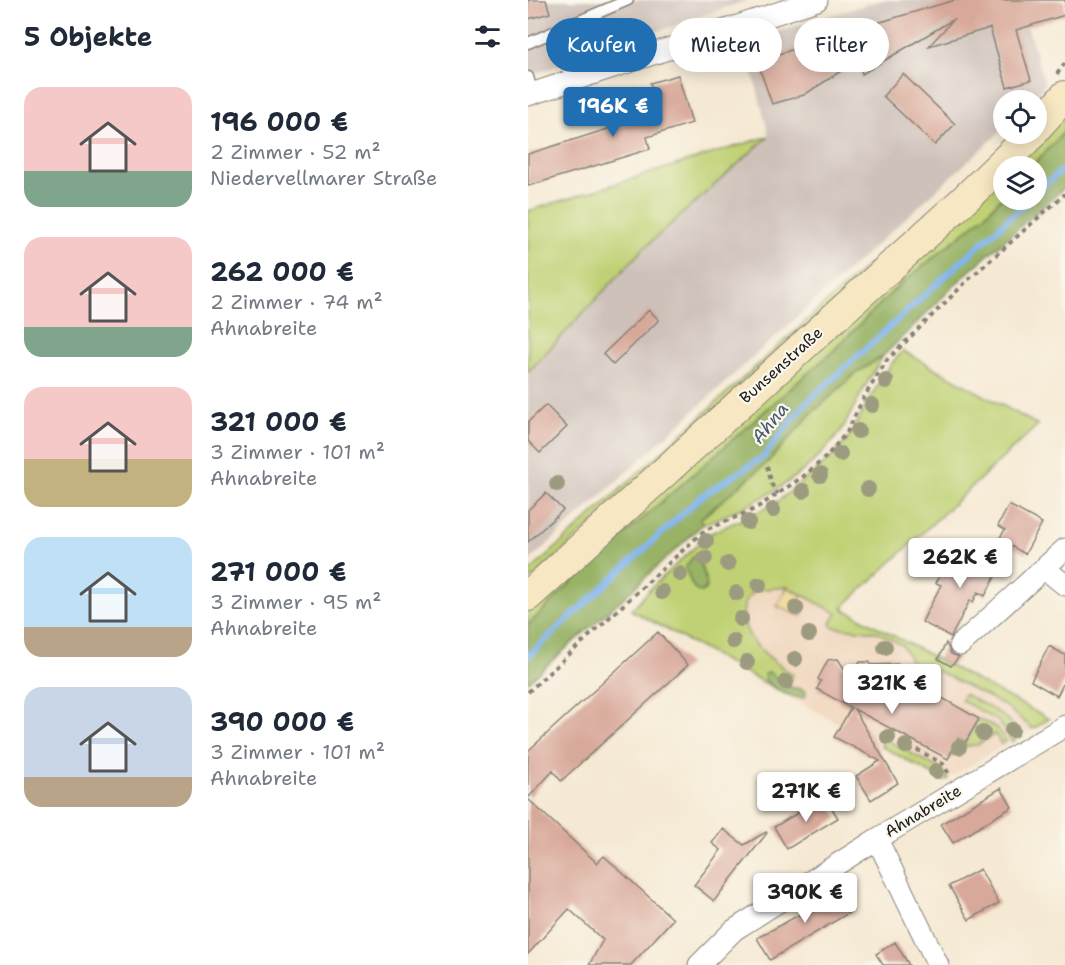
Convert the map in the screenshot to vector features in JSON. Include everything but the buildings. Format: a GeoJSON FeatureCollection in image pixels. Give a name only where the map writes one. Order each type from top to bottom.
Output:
{"type":"FeatureCollection","features":[{"type":"Feature","properties":{"kind":"street"},"geometry":{"type":"LineString","coordinates":[[530,89],[817,0]]}},
{"type":"Feature","properties":{"kind":"street"},"geometry":{"type":"LineString","coordinates":[[1047,116],[1065,96]]}},
{"type":"Feature","properties":{"kind":"street","name":"Bunsenstraße"},"geometry":{"type":"LineString","coordinates":[[528,596],[966,198],[1022,144]]}},
{"type":"Feature","properties":{"kind":"street"},"geometry":{"type":"LineString","coordinates":[[960,645],[1065,549]]}},
{"type":"Feature","properties":{"kind":"street"},"geometry":{"type":"LineString","coordinates":[[1045,569],[1065,585]]}},
{"type":"Feature","properties":{"kind":"street","name":"Ahnabreite"},"geometry":{"type":"LineString","coordinates":[[699,965],[734,930],[877,839],[1065,726]]}},
{"type":"Feature","properties":{"kind":"street"},"geometry":{"type":"LineString","coordinates":[[877,839],[938,965]]}},
{"type":"Feature","properties":{"kind":"lane"},"geometry":{"type":"LineString","coordinates":[[528,43],[628,0]]}},
{"type":"Feature","properties":{"kind":"path"},"geometry":{"type":"LineString","coordinates":[[528,692],[705,530],[755,509],[804,476],[847,432],[863,399],[887,360],[910,335],[1065,194]]}},
{"type":"Feature","properties":{"kind":"path"},"geometry":{"type":"LineString","coordinates":[[767,465],[772,485],[778,494]]}},
{"type":"Feature","properties":{"kind":"path"},"geometry":{"type":"LineString","coordinates":[[909,746],[943,764]]}},
{"type":"Feature","properties":{"kind":"shaded area"},"geometry":{"type":"Polygon","coordinates":[[[528,0],[748,0],[696,18],[669,18],[669,27],[657,31],[657,18],[546,18],[546,70],[528,76],[528,0]]]}},
{"type":"Feature","properties":{"kind":"shaded area"},"geometry":{"type":"Polygon","coordinates":[[[881,0],[1019,0],[1045,84],[1040,90],[993,90],[993,138],[528,562],[528,372],[642,250],[769,136],[753,72],[782,72],[782,31],[794,27],[794,72],[889,72],[889,18],[823,18],[881,0]]]}},
{"type":"Feature","properties":{"kind":"shaded area"},"geometry":{"type":"Polygon","coordinates":[[[714,538],[1049,719],[944,781],[646,618],[714,538]]]}},
{"type":"Feature","properties":{"kind":"green space"},"geometry":{"type":"Polygon","coordinates":[[[1065,112],[1065,131],[1041,156],[1023,156],[1034,144],[1047,144],[1047,131],[1065,112]]]}},
{"type":"Feature","properties":{"kind":"green space"},"geometry":{"type":"Polygon","coordinates":[[[1065,131],[1065,187],[1047,203],[1047,156],[1041,156],[1065,131]]]}},
{"type":"Feature","properties":{"kind":"green space"},"geometry":{"type":"Polygon","coordinates":[[[769,136],[642,250],[528,372],[528,211],[769,136]]]}},
{"type":"Feature","properties":{"kind":"green space"},"geometry":{"type":"Polygon","coordinates":[[[993,185],[993,207],[984,216],[895,289],[832,352],[582,572],[528,625],[528,608],[993,185]]]}},
{"type":"Feature","properties":{"kind":"green space"},"geometry":{"type":"Polygon","coordinates":[[[993,207],[993,210],[1039,210],[965,275],[883,356],[856,373],[810,415],[766,464],[700,519],[702,525],[528,682],[528,625],[582,572],[832,352],[895,289],[993,207]]]}},
{"type":"Feature","properties":{"kind":"green space"},"geometry":{"type":"Polygon","coordinates":[[[870,263],[872,269],[528,582],[528,573],[870,263]]]}},
{"type":"Feature","properties":{"kind":"green space"},"geometry":{"type":"Polygon","coordinates":[[[903,351],[1038,425],[842,608],[1049,719],[1033,729],[1005,706],[938,671],[911,662],[902,645],[877,632],[832,627],[831,623],[837,613],[787,587],[755,590],[745,604],[743,618],[751,638],[758,646],[793,675],[785,694],[631,610],[709,534],[778,501],[829,460],[850,436],[868,401],[892,363],[903,351]]]}},
{"type":"Feature","properties":{"kind":"green space"},"geometry":{"type":"Polygon","coordinates":[[[883,356],[843,428],[811,464],[778,489],[702,525],[700,519],[766,464],[810,415],[856,373],[883,356]]]}},
{"type":"Feature","properties":{"kind":"green space"},"geometry":{"type":"Polygon","coordinates":[[[693,557],[699,559],[706,580],[707,587],[702,592],[695,589],[685,567],[693,557]]]}},
{"type":"Feature","properties":{"kind":"green space"},"geometry":{"type":"Polygon","coordinates":[[[769,672],[784,686],[806,692],[805,697],[795,697],[774,687],[765,680],[765,674],[769,672]]]}},
{"type":"Feature","properties":{"kind":"green space"},"geometry":{"type":"Polygon","coordinates":[[[964,694],[1003,716],[1021,736],[1012,742],[998,721],[961,700],[964,694]]]}},
{"type":"Feature","properties":{"kind":"green space"},"geometry":{"type":"Polygon","coordinates":[[[979,719],[997,728],[1006,741],[1001,744],[995,734],[977,745],[965,746],[948,759],[958,739],[965,743],[979,719]]]}},
{"type":"Feature","properties":{"kind":"green space"},"geometry":{"type":"Polygon","coordinates":[[[885,739],[942,770],[948,779],[944,781],[881,746],[885,739]]]}},
{"type":"Feature","properties":{"kind":"sand"},"geometry":{"type":"Polygon","coordinates":[[[787,587],[802,595],[798,602],[806,606],[801,616],[777,606],[787,587]]]}},
{"type":"Feature","properties":{"kind":"waterway","name":"Ahna"},"geometry":{"type":"LineString","coordinates":[[1047,183],[1065,167]]}},
{"type":"Feature","properties":{"kind":"waterway","name":"Ahna"},"geometry":{"type":"LineString","coordinates":[[528,656],[702,496],[763,457],[803,406],[1018,210]]}}]}
